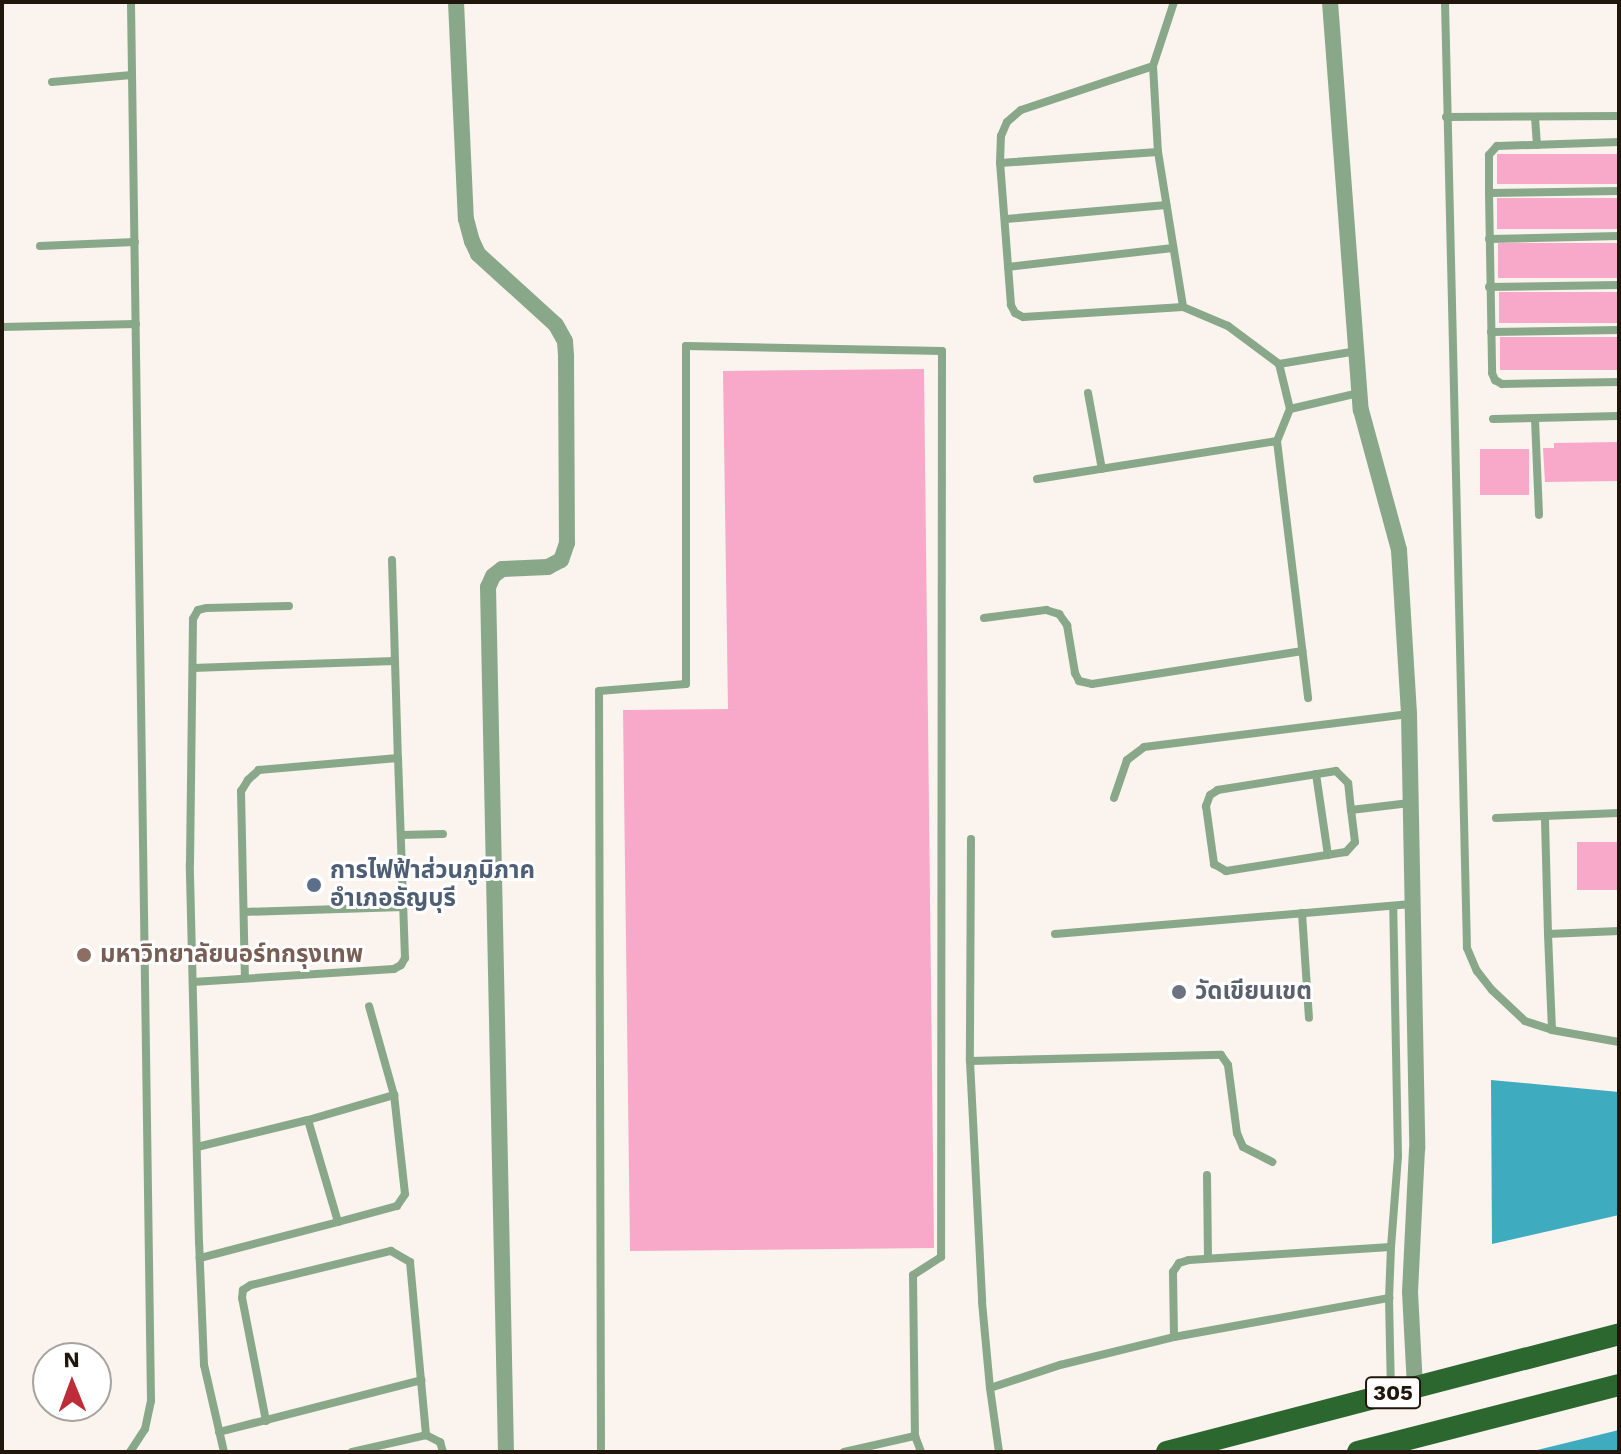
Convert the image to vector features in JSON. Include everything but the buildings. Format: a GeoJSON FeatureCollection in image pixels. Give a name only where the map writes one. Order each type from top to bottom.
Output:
{"type":"FeatureCollection","features":[{"type":"Feature","properties":{"kind":"main road","name":"305"},"geometry":{"type":"LineString","coordinates":[[1167,1452],[1619,1334]]}},
{"type":"Feature","properties":{"kind":"main road","name":"305"},"geometry":{"type":"LineString","coordinates":[[1358,1452],[1619,1385]]}},
{"type":"Feature","properties":{"kind":"street"},"geometry":{"type":"LineString","coordinates":[[456,2],[466,219],[472,241],[478,254],[556,325],[565,341],[566,357],[567,543],[561,560],[548,567],[502,569],[493,576],[488,587],[506,1452]]}},
{"type":"Feature","properties":{"kind":"street"},"geometry":{"type":"LineString","coordinates":[[1330,2],[1361,410],[1399,550],[1411,803],[1417,1149],[1410,1322],[1415,1388]]}},
{"type":"Feature","properties":{"kind":"lane"},"geometry":{"type":"LineString","coordinates":[[130,1452],[145,1429],[151,1401],[131,2]]}},
{"type":"Feature","properties":{"kind":"lane"},"geometry":{"type":"LineString","coordinates":[[1174,2],[1153,66],[1158,152],[1183,307]]}},
{"type":"Feature","properties":{"kind":"lane"},"geometry":{"type":"LineString","coordinates":[[1445,2],[1467,948],[1477,971],[1492,990],[1525,1021],[1552,1030],[1619,1042]]}},
{"type":"Feature","properties":{"kind":"lane"},"geometry":{"type":"LineString","coordinates":[[1153,66],[1021,110],[1007,122],[1001,136],[1000,163],[1011,305],[1015,313],[1023,317],[1183,307],[1228,326],[1279,364],[1290,409],[1277,441],[1308,698]]}},
{"type":"Feature","properties":{"kind":"lane"},"geometry":{"type":"LineString","coordinates":[[52,82],[132,75]]}},
{"type":"Feature","properties":{"kind":"lane"},"geometry":{"type":"LineString","coordinates":[[1446,117],[1619,116]]}},
{"type":"Feature","properties":{"kind":"lane"},"geometry":{"type":"LineString","coordinates":[[1535,117],[1537,145]]}},
{"type":"Feature","properties":{"kind":"lane"},"geometry":{"type":"LineString","coordinates":[[1619,142],[1497,146],[1491,149],[1489,193],[1492,373],[1502,384],[1619,382]]}},
{"type":"Feature","properties":{"kind":"lane"},"geometry":{"type":"LineString","coordinates":[[1000,163],[1158,152]]}},
{"type":"Feature","properties":{"kind":"lane"},"geometry":{"type":"LineString","coordinates":[[1489,193],[1619,191]]}},
{"type":"Feature","properties":{"kind":"lane"},"geometry":{"type":"LineString","coordinates":[[1006,219],[1166,205]]}},
{"type":"Feature","properties":{"kind":"lane"},"geometry":{"type":"LineString","coordinates":[[1489,239],[1619,236]]}},
{"type":"Feature","properties":{"kind":"lane"},"geometry":{"type":"LineString","coordinates":[[40,246],[135,242]]}},
{"type":"Feature","properties":{"kind":"lane"},"geometry":{"type":"LineString","coordinates":[[1008,267],[1173,248]]}},
{"type":"Feature","properties":{"kind":"lane"},"geometry":{"type":"LineString","coordinates":[[1489,287],[1619,285]]}},
{"type":"Feature","properties":{"kind":"lane"},"geometry":{"type":"LineString","coordinates":[[2,327],[136,324]]}},
{"type":"Feature","properties":{"kind":"lane"},"geometry":{"type":"LineString","coordinates":[[1491,332],[1619,330]]}},
{"type":"Feature","properties":{"kind":"lane"},"geometry":{"type":"LineString","coordinates":[[601,1452],[599,691],[686,684],[686,346],[942,351],[941,1257],[913,1275],[915,1436],[921,1452]]}},
{"type":"Feature","properties":{"kind":"lane"},"geometry":{"type":"LineString","coordinates":[[1279,364],[1357,351]]}},
{"type":"Feature","properties":{"kind":"lane"},"geometry":{"type":"LineString","coordinates":[[1088,393],[1102,469]]}},
{"type":"Feature","properties":{"kind":"lane"},"geometry":{"type":"LineString","coordinates":[[1290,409],[1360,393]]}},
{"type":"Feature","properties":{"kind":"lane"},"geometry":{"type":"LineString","coordinates":[[1493,419],[1619,416]]}},
{"type":"Feature","properties":{"kind":"lane"},"geometry":{"type":"LineString","coordinates":[[1535,419],[1539,515]]}},
{"type":"Feature","properties":{"kind":"lane"},"geometry":{"type":"LineString","coordinates":[[1037,479],[1277,441]]}},
{"type":"Feature","properties":{"kind":"lane"},"geometry":{"type":"LineString","coordinates":[[193,982],[394,969],[405,958],[392,560]]}},
{"type":"Feature","properties":{"kind":"lane"},"geometry":{"type":"LineString","coordinates":[[224,1452],[204,1365],[200,1258],[190,864],[193,619],[198,610],[289,606]]}},
{"type":"Feature","properties":{"kind":"lane"},"geometry":{"type":"LineString","coordinates":[[984,618],[1046,610],[1059,614],[1067,625],[1075,673],[1079,681],[1092,684],[1302,651]]}},
{"type":"Feature","properties":{"kind":"lane"},"geometry":{"type":"LineString","coordinates":[[193,668],[395,661]]}},
{"type":"Feature","properties":{"kind":"lane"},"geometry":{"type":"LineString","coordinates":[[1114,798],[1127,760],[1144,747],[1409,714]]}},
{"type":"Feature","properties":{"kind":"lane"},"geometry":{"type":"LineString","coordinates":[[245,977],[241,791],[248,780],[259,770],[398,758]]}},
{"type":"Feature","properties":{"kind":"lane"},"geometry":{"type":"LineString","coordinates":[[1336,771],[1344,776],[1351,810],[1352,849],[1226,871],[1214,864],[1206,806],[1210,795],[1218,790],[1264,780],[1336,771]]}},
{"type":"Feature","properties":{"kind":"lane"},"geometry":{"type":"LineString","coordinates":[[1316,774],[1328,855]]}},
{"type":"Feature","properties":{"kind":"lane"},"geometry":{"type":"LineString","coordinates":[[1351,810],[1411,803]]}},
{"type":"Feature","properties":{"kind":"lane"},"geometry":{"type":"LineString","coordinates":[[1496,818],[1619,813]]}},
{"type":"Feature","properties":{"kind":"lane"},"geometry":{"type":"LineString","coordinates":[[1545,816],[1552,1030]]}},
{"type":"Feature","properties":{"kind":"lane"},"geometry":{"type":"LineString","coordinates":[[401,835],[443,834]]}},
{"type":"Feature","properties":{"kind":"lane"},"geometry":{"type":"LineString","coordinates":[[971,839],[970,1061],[982,1302],[999,1452]]}},
{"type":"Feature","properties":{"kind":"lane"},"geometry":{"type":"LineString","coordinates":[[1055,934],[1412,904]]}},
{"type":"Feature","properties":{"kind":"lane"},"geometry":{"type":"LineString","coordinates":[[1391,1394],[1389,1298],[1398,1156],[1393,906]]}},
{"type":"Feature","properties":{"kind":"lane"},"geometry":{"type":"LineString","coordinates":[[244,912],[403,907]]}},
{"type":"Feature","properties":{"kind":"lane"},"geometry":{"type":"LineString","coordinates":[[1302,913],[1309,1018]]}},
{"type":"Feature","properties":{"kind":"lane"},"geometry":{"type":"LineString","coordinates":[[1548,934],[1619,931]]}},
{"type":"Feature","properties":{"kind":"lane"},"geometry":{"type":"LineString","coordinates":[[200,1258],[338,1222],[403,1201],[405,1194],[394,1095],[369,1006]]}},
{"type":"Feature","properties":{"kind":"lane"},"geometry":{"type":"LineString","coordinates":[[970,1061],[1221,1055],[1228,1065],[1237,1133],[1243,1147],[1272,1162]]}},
{"type":"Feature","properties":{"kind":"lane"},"geometry":{"type":"LineString","coordinates":[[197,1147],[394,1095]]}},
{"type":"Feature","properties":{"kind":"lane"},"geometry":{"type":"LineString","coordinates":[[308,1120],[338,1222]]}},
{"type":"Feature","properties":{"kind":"lane"},"geometry":{"type":"LineString","coordinates":[[1207,1175],[1208,1258]]}},
{"type":"Feature","properties":{"kind":"lane"},"geometry":{"type":"LineString","coordinates":[[1174,1337],[1173,1272],[1179,1263],[1208,1258],[1391,1247]]}},
{"type":"Feature","properties":{"kind":"lane"},"geometry":{"type":"LineString","coordinates":[[266,1421],[243,1290],[251,1285],[391,1251],[402,1254],[410,1262],[426,1435]]}},
{"type":"Feature","properties":{"kind":"lane"},"geometry":{"type":"LineString","coordinates":[[990,1388],[1060,1365],[1174,1337],[1389,1298]]}},
{"type":"Feature","properties":{"kind":"lane"},"geometry":{"type":"LineString","coordinates":[[219,1432],[421,1380]]}},
{"type":"Feature","properties":{"kind":"lane"},"geometry":{"type":"LineString","coordinates":[[352,1452],[426,1435],[440,1442],[443,1452]]}},
{"type":"Feature","properties":{"kind":"lane"},"geometry":{"type":"LineString","coordinates":[[844,1452],[915,1436]]}},
{"type":"Feature","properties":{"kind":"water"},"geometry":{"type":"Polygon","coordinates":[[[1491,1080],[1619,1092],[1619,1215],[1492,1244],[1491,1080]]]}},
{"type":"Feature","properties":{"kind":"water"},"geometry":{"type":"Polygon","coordinates":[[[1619,1430],[1619,1452],[1529,1452],[1619,1430]]]}},
{"type":"Feature","properties":{"kind":"place","name":"การไฟฟ้าส่วนภูมิภาค อำเภอธัญบุรี"},"geometry":{"type":"Point","coordinates":[314,885]}},
{"type":"Feature","properties":{"kind":"place","name":"มหาวิทยาลัยนอร์ทกรุงเทพ"},"geometry":{"type":"Point","coordinates":[84,955]}},
{"type":"Feature","properties":{"kind":"place","name":"วัดเขียนเขต"},"geometry":{"type":"Point","coordinates":[1179,992]}}]}
